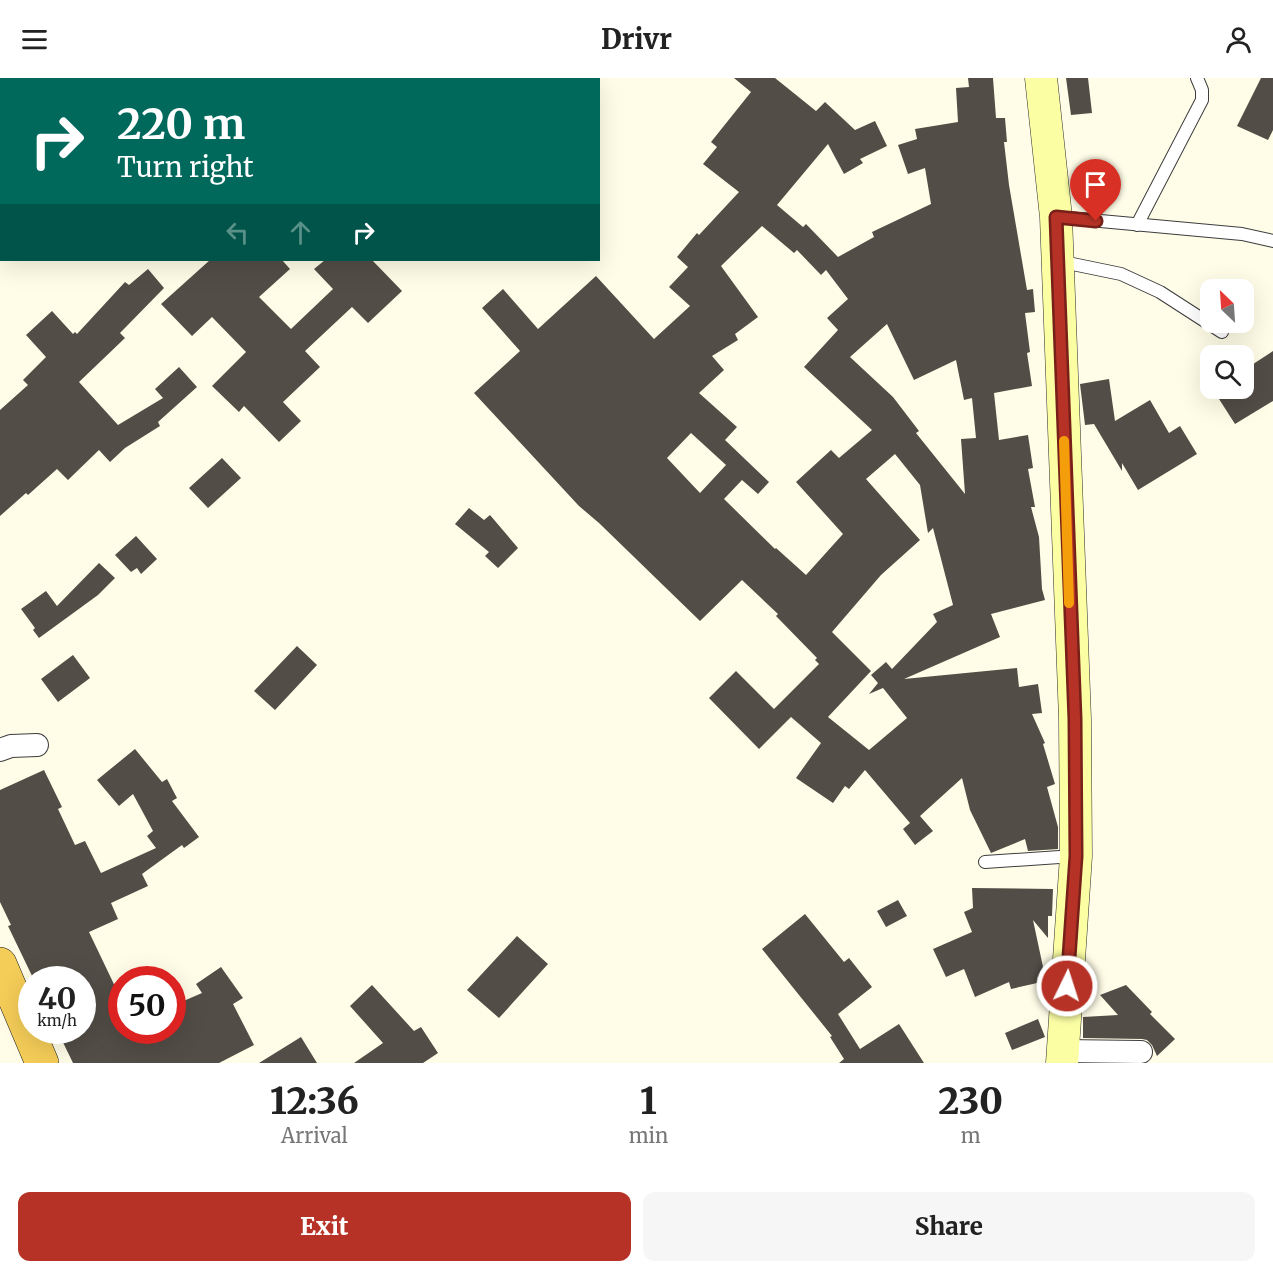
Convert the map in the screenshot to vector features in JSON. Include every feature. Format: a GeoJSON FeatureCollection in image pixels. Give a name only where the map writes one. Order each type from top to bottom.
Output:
{"type":"FeatureCollection","features":[{"type":"Feature","properties":{"kind":"highway"},"geometry":{"type":"LineString","coordinates":[[0,964],[42,1063]]}},
{"type":"Feature","properties":{"kind":"main road"},"geometry":{"type":"LineString","coordinates":[[1041,78],[1056,217],[1075,719],[1076,856],[1063,1057]]}},
{"type":"Feature","properties":{"kind":"street"},"geometry":{"type":"LineString","coordinates":[[0,750],[10,746],[37,745]]}},
{"type":"Feature","properties":{"kind":"street"},"geometry":{"type":"LineString","coordinates":[[1063,1057],[1141,1052]]}},
{"type":"Feature","properties":{"kind":"lane"},"geometry":{"type":"LineString","coordinates":[[1137,225],[1202,100],[1202,90],[1197,78]]}},
{"type":"Feature","properties":{"kind":"lane"},"geometry":{"type":"LineString","coordinates":[[1056,217],[1242,234],[1273,241]]}},
{"type":"Feature","properties":{"kind":"lane"},"geometry":{"type":"LineString","coordinates":[[1057,260],[1121,274],[1160,292],[1200,318]]}},
{"type":"Feature","properties":{"kind":"lane"},"geometry":{"type":"LineString","coordinates":[[985,862],[1076,856]]}},
{"type":"Feature","properties":{"kind":"building"},"geometry":{"type":"Polygon","coordinates":[[[734,78],[775,78],[816,111],[825,102],[855,130],[875,121],[887,146],[860,159],[863,163],[844,174],[828,144],[777,205],[803,227],[806,224],[838,257],[874,237],[872,232],[931,204],[925,168],[908,174],[898,145],[917,139],[915,129],[958,122],[956,88],[969,87],[968,78],[993,78],[996,118],[1005,118],[1007,142],[1004,142],[1009,185],[1027,290],[1033,289],[1035,312],[1025,313],[1030,352],[1027,353],[1032,386],[994,393],[999,440],[1028,435],[1033,468],[1028,469],[1035,507],[1031,507],[1039,537],[1042,589],[1045,600],[991,614],[1000,637],[904,679],[1017,668],[1019,687],[1038,684],[1042,713],[1032,714],[1045,743],[1043,744],[1055,784],[1047,787],[1058,827],[1058,849],[1028,851],[1025,839],[991,853],[970,810],[962,778],[920,816],[933,831],[915,845],[903,829],[910,823],[865,770],[849,789],[845,786],[833,803],[796,778],[821,743],[791,717],[759,749],[709,698],[736,671],[774,709],[819,664],[815,660],[817,658],[776,616],[778,614],[742,580],[700,621],[579,506],[474,393],[520,351],[482,308],[503,289],[538,329],[596,276],[654,339],[690,306],[669,287],[688,267],[677,257],[697,233],[699,235],[739,192],[703,164],[717,147],[711,142],[751,92],[734,78]],[[762,226],[721,266],[758,317],[735,334],[738,340],[712,356],[724,370],[699,393],[737,427],[725,440],[769,482],[758,494],[742,480],[724,499],[775,549],[806,575],[843,534],[796,482],[831,450],[839,458],[872,430],[804,367],[838,330],[827,318],[848,299],[826,270],[821,275],[797,250],[794,253],[762,226]],[[887,324],[850,357],[893,397],[919,431],[916,433],[965,494],[961,439],[976,438],[972,398],[964,400],[956,360],[914,380],[887,324]],[[691,433],[667,458],[700,493],[726,465],[691,433]],[[895,454],[866,479],[920,540],[881,575],[832,632],[871,671],[828,717],[869,750],[907,718],[883,688],[869,694],[878,683],[871,675],[886,662],[892,669],[937,622],[933,614],[953,605],[933,528],[928,533],[920,485],[895,454]]]}},
{"type":"Feature","properties":{"kind":"building"},"geometry":{"type":"Polygon","coordinates":[[[1066,78],[1088,78],[1092,113],[1071,115],[1066,78]]]}},
{"type":"Feature","properties":{"kind":"building"},"geometry":{"type":"Polygon","coordinates":[[[1261,78],[1273,78],[1273,130],[1268,140],[1237,126],[1261,78]]]}},
{"type":"Feature","properties":{"kind":"building"},"geometry":{"type":"Polygon","coordinates":[[[209,261],[283,261],[290,269],[259,297],[291,329],[333,289],[314,269],[324,261],[373,261],[402,291],[368,323],[352,307],[305,351],[320,367],[283,402],[301,421],[279,442],[244,406],[239,412],[212,386],[246,352],[212,317],[192,336],[161,304],[209,261]]]}},
{"type":"Feature","properties":{"kind":"building"},"geometry":{"type":"Polygon","coordinates":[[[148,269],[164,288],[120,333],[125,338],[79,382],[118,425],[163,398],[155,389],[179,367],[197,387],[158,422],[160,426],[125,448],[110,462],[99,450],[68,480],[57,469],[0,516],[0,410],[28,385],[23,380],[46,357],[26,335],[52,311],[73,334],[75,332],[77,334],[125,282],[129,285],[148,269]]]}},
{"type":"Feature","properties":{"kind":"building"},"geometry":{"type":"Polygon","coordinates":[[[1273,351],[1273,401],[1235,424],[1219,399],[1254,399],[1254,363],[1273,351]]]}},
{"type":"Feature","properties":{"kind":"building"},"geometry":{"type":"Polygon","coordinates":[[[1109,379],[1115,421],[1150,400],[1169,433],[1180,426],[1197,454],[1138,490],[1122,463],[1122,471],[1094,424],[1085,425],[1080,384],[1109,379]]]}},
{"type":"Feature","properties":{"kind":"building"},"geometry":{"type":"Polygon","coordinates":[[[222,458],[241,478],[208,508],[189,488],[222,458]]]}},
{"type":"Feature","properties":{"kind":"building"},"geometry":{"type":"Polygon","coordinates":[[[469,508],[484,520],[490,515],[518,548],[498,568],[485,556],[489,552],[455,524],[469,508]]]}},
{"type":"Feature","properties":{"kind":"building"},"geometry":{"type":"Polygon","coordinates":[[[136,536],[157,559],[141,574],[137,568],[131,572],[115,555],[136,536]]]}},
{"type":"Feature","properties":{"kind":"building"},"geometry":{"type":"Polygon","coordinates":[[[99,563],[115,578],[98,595],[39,638],[33,630],[35,628],[21,609],[46,591],[57,606],[99,563]]]}},
{"type":"Feature","properties":{"kind":"building"},"geometry":{"type":"Polygon","coordinates":[[[297,646],[317,665],[275,710],[254,691],[297,646]]]}},
{"type":"Feature","properties":{"kind":"building"},"geometry":{"type":"Polygon","coordinates":[[[73,655],[90,678],[58,702],[41,679],[73,655]]]}},
{"type":"Feature","properties":{"kind":"building"},"geometry":{"type":"Polygon","coordinates":[[[135,749],[162,782],[167,779],[177,798],[172,801],[199,837],[184,848],[182,845],[142,874],[148,886],[111,903],[118,919],[89,932],[108,972],[108,1044],[186,1044],[186,1000],[202,993],[196,984],[221,967],[243,998],[233,1004],[254,1045],[219,1063],[73,1063],[64,1044],[96,1044],[96,966],[27,966],[8,926],[11,925],[0,902],[0,790],[44,770],[62,807],[58,809],[75,845],[85,841],[101,873],[156,848],[147,836],[153,831],[133,794],[119,806],[97,780],[135,749]]]}},
{"type":"Feature","properties":{"kind":"building"},"geometry":{"type":"Polygon","coordinates":[[[972,888],[1053,889],[1052,916],[1048,916],[1048,938],[1033,920],[1046,981],[1011,989],[1009,982],[975,997],[964,969],[946,977],[933,949],[972,932],[964,912],[973,908],[972,888]]]}},
{"type":"Feature","properties":{"kind":"building"},"geometry":{"type":"Polygon","coordinates":[[[898,900],[907,916],[886,927],[877,911],[898,900]]]}},
{"type":"Feature","properties":{"kind":"building"},"geometry":{"type":"Polygon","coordinates":[[[805,914],[844,962],[849,958],[872,987],[838,1014],[860,1049],[899,1024],[924,1063],[839,1063],[844,1059],[830,1037],[832,1036],[762,949],[805,914]]]}},
{"type":"Feature","properties":{"kind":"building"},"geometry":{"type":"Polygon","coordinates":[[[517,936],[548,964],[499,1018],[467,990],[517,936]]]}},
{"type":"Feature","properties":{"kind":"building"},"geometry":{"type":"Polygon","coordinates":[[[372,985],[414,1031],[421,1027],[438,1053],[423,1063],[354,1063],[383,1043],[350,1006],[372,985]]]}},
{"type":"Feature","properties":{"kind":"building"},"geometry":{"type":"Polygon","coordinates":[[[1126,985],[1175,1039],[1157,1056],[1147,1040],[1083,1038],[1083,1017],[1118,1015],[1100,995],[1126,985]]]}},
{"type":"Feature","properties":{"kind":"building"},"geometry":{"type":"Polygon","coordinates":[[[1038,1019],[1045,1037],[1012,1050],[1005,1033],[1038,1019]]]}},
{"type":"Feature","properties":{"kind":"building"},"geometry":{"type":"Polygon","coordinates":[[[301,1037],[317,1063],[259,1063],[301,1037]]]}},
{"type":"Feature","properties":{"kind":"slow traffic"},"geometry":{"type":"LineString","coordinates":[[1064,441],[1069,603]]}},
{"type":"Feature","properties":{"kind":"route"},"geometry":{"type":"LineString","coordinates":[[1067,986],[1076,856],[1075,719],[1056,217],[1096,221]]}}]}
